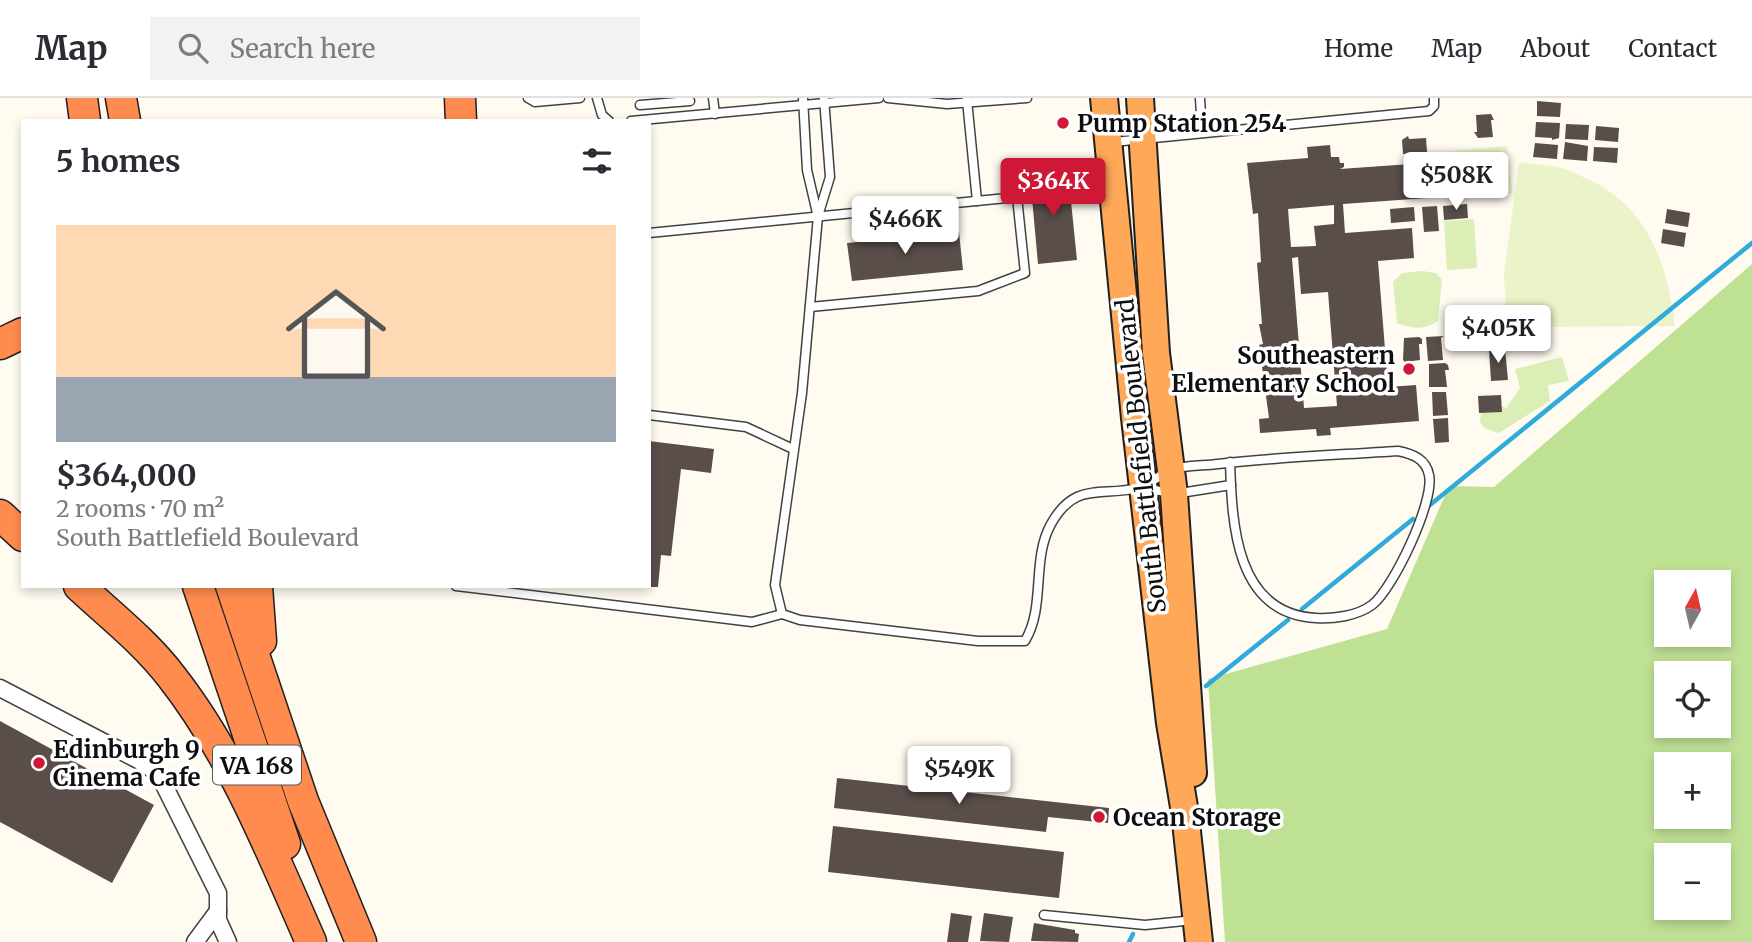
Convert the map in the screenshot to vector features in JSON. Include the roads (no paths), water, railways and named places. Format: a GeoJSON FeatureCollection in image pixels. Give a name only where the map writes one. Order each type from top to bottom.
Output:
{"type":"FeatureCollection","features":[{"type":"Feature","properties":{"kind":"highway"},"geometry":{"type":"LineString","coordinates":[[121,98],[125,119]]}},
{"type":"Feature","properties":{"kind":"highway"},"geometry":{"type":"LineString","coordinates":[[460,98],[461,119]]}},
{"type":"Feature","properties":{"kind":"highway","name":"South Battlefield Boulevard"},"geometry":{"type":"LineString","coordinates":[[1104,98],[1170,723],[1185,813],[1198,931]]}},
{"type":"Feature","properties":{"kind":"highway","name":"South Battlefield Boulevard"},"geometry":{"type":"LineString","coordinates":[[1140,98],[1156,353],[1172,482],[1194,770],[1185,813]]}},
{"type":"Feature","properties":{"kind":"highway"},"geometry":{"type":"LineString","coordinates":[[0,344],[21,334]]}},
{"type":"Feature","properties":{"kind":"highway"},"geometry":{"type":"LineString","coordinates":[[0,516],[21,534]]}},
{"type":"Feature","properties":{"kind":"highway"},"geometry":{"type":"LineString","coordinates":[[81,588],[137,639],[194,707],[216,741],[278,866],[311,942]]}},
{"type":"Feature","properties":{"kind":"highway","name":"VA 168"},"geometry":{"type":"LineString","coordinates":[[199,588],[291,861],[324,942]]}},
{"type":"Feature","properties":{"kind":"highway","name":"VA 168"},"geometry":{"type":"LineString","coordinates":[[232,588],[303,801],[361,942]]}},
{"type":"Feature","properties":{"kind":"highway"},"geometry":{"type":"LineString","coordinates":[[257,588],[261,641],[303,801]]}},
{"type":"Feature","properties":{"kind":"street"},"geometry":{"type":"LineString","coordinates":[[0,688],[140,761],[158,774],[215,886],[219,902],[218,920],[228,942]]}},
{"type":"Feature","properties":{"kind":"street"},"geometry":{"type":"LineString","coordinates":[[195,942],[218,911]]}},
{"type":"Feature","properties":{"kind":"lane"},"geometry":{"type":"LineString","coordinates":[[528,98],[535,102],[580,98]]}},
{"type":"Feature","properties":{"kind":"lane"},"geometry":{"type":"LineString","coordinates":[[597,98],[602,115],[607,119]]}},
{"type":"Feature","properties":{"kind":"lane"},"geometry":{"type":"LineString","coordinates":[[713,98],[715,114]]}},
{"type":"Feature","properties":{"kind":"lane"},"geometry":{"type":"LineString","coordinates":[[751,98],[752,109]]}},
{"type":"Feature","properties":{"kind":"lane"},"geometry":{"type":"LineString","coordinates":[[651,119],[803,102],[879,98]]}},
{"type":"Feature","properties":{"kind":"lane"},"geometry":{"type":"LineString","coordinates":[[888,98],[947,104],[1027,98]]}},
{"type":"Feature","properties":{"kind":"lane"},"geometry":{"type":"LineString","coordinates":[[1200,98],[1202,133]]}},
{"type":"Feature","properties":{"kind":"lane"},"geometry":{"type":"LineString","coordinates":[[1108,142],[1429,111],[1434,106],[1434,98]]}},
{"type":"Feature","properties":{"kind":"lane"},"geometry":{"type":"LineString","coordinates":[[641,119],[639,101],[690,99],[691,116]]}},
{"type":"Feature","properties":{"kind":"lane"},"geometry":{"type":"LineString","coordinates":[[782,614],[775,585],[810,307],[818,215],[830,177],[825,101]]}},
{"type":"Feature","properties":{"kind":"lane"},"geometry":{"type":"LineString","coordinates":[[967,101],[977,201]]}},
{"type":"Feature","properties":{"kind":"lane"},"geometry":{"type":"LineString","coordinates":[[803,102],[807,170],[818,215]]}},
{"type":"Feature","properties":{"kind":"lane"},"geometry":{"type":"LineString","coordinates":[[651,233],[1017,197],[1025,273],[978,291],[810,307]]}},
{"type":"Feature","properties":{"kind":"lane"},"geometry":{"type":"LineString","coordinates":[[651,415],[746,427],[793,449]]}},
{"type":"Feature","properties":{"kind":"lane"},"geometry":{"type":"LineString","coordinates":[[473,588],[752,621],[782,614],[800,620],[978,641],[1026,641],[1035,625],[1042,549],[1052,523],[1070,499],[1094,491],[1118,493],[1172,482],[1230,463],[1398,451],[1412,454],[1424,462],[1430,477],[1428,491],[1405,559],[1389,588],[1371,606],[1347,616],[1308,618],[1275,606],[1248,577],[1241,559],[1230,463]]}},
{"type":"Feature","properties":{"kind":"lane"},"geometry":{"type":"LineString","coordinates":[[1144,487],[1172,482],[1231,485]]}},
{"type":"Feature","properties":{"kind":"lane"},"geometry":{"type":"LineString","coordinates":[[1044,915],[1198,931]]}},
{"type":"Feature","properties":{"kind":"waterway"},"geometry":{"type":"LineString","coordinates":[[1430,505],[1752,243]]}},
{"type":"Feature","properties":{"kind":"waterway"},"geometry":{"type":"LineString","coordinates":[[1302,609],[1413,519]]}},
{"type":"Feature","properties":{"kind":"waterway"},"geometry":{"type":"LineString","coordinates":[[1206,686],[1288,620]]}},
{"type":"Feature","properties":{"kind":"waterway"},"geometry":{"type":"LineString","coordinates":[[1129,942],[1133,934]]}},
{"type":"Feature","properties":{"kind":"place","name":"Pump Station 254"},"geometry":{"type":"Point","coordinates":[1063,123]}},
{"type":"Feature","properties":{"kind":"place","name":"Southeastern Elementary School"},"geometry":{"type":"Point","coordinates":[1409,369]}},
{"type":"Feature","properties":{"kind":"place","name":"Edinburgh 9 Cinema Cafe"},"geometry":{"type":"Point","coordinates":[39,763]}},
{"type":"Feature","properties":{"kind":"place","name":"Ocean Storage"},"geometry":{"type":"Point","coordinates":[1099,817]}}]}
